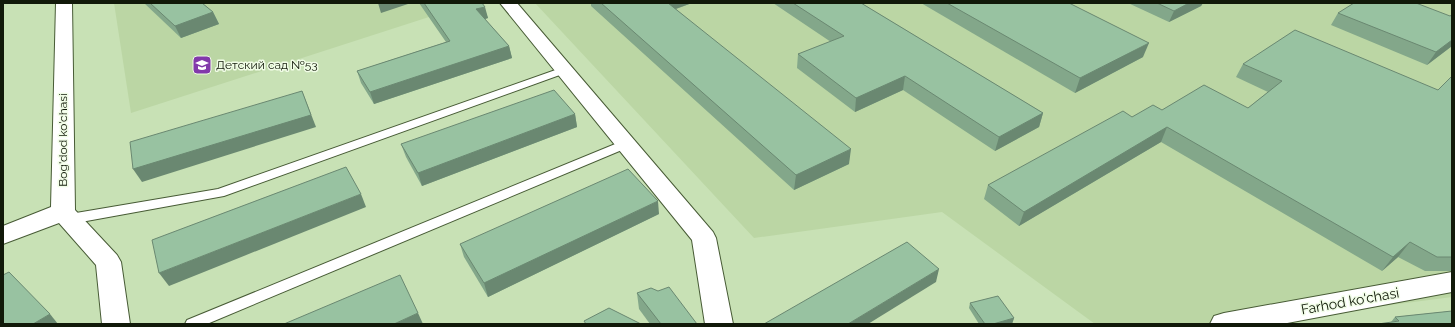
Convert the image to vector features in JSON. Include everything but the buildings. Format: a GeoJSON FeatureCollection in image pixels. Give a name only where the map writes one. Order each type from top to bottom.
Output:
{"type":"FeatureCollection","features":[{"type":"Feature","properties":{"kind":"street","name":"Bog'dod ko'chasi"},"geometry":{"type":"LineString","coordinates":[[64,3],[66,215]]}},
{"type":"Feature","properties":{"kind":"street"},"geometry":{"type":"LineString","coordinates":[[508,3],[704,238],[719,324]]}},
{"type":"Feature","properties":{"kind":"street"},"geometry":{"type":"LineString","coordinates":[[3,235],[66,215],[108,262],[116,324]]}},
{"type":"Feature","properties":{"kind":"street","name":"Farhod ko'chasi"},"geometry":{"type":"LineString","coordinates":[[1224,324],[1452,282]]}},
{"type":"Feature","properties":{"kind":"lane"},"geometry":{"type":"LineString","coordinates":[[66,215],[220,193],[564,70]]}},
{"type":"Feature","properties":{"kind":"lane"},"geometry":{"type":"LineString","coordinates":[[192,324],[625,144]]}},
{"type":"Feature","properties":{"kind":"shaded area","name":"Детский сад №53"},"geometry":{"type":"Polygon","coordinates":[[[114,3],[459,3],[429,17],[131,113],[114,3]]]}},
{"type":"Feature","properties":{"kind":"shaded area"},"geometry":{"type":"Polygon","coordinates":[[[535,3],[1452,3],[1452,297],[1245,324],[1095,324],[942,212],[754,238],[535,3]]]}},
{"type":"Feature","properties":{"kind":"place","name":"Детский сад №53"},"geometry":{"type":"Point","coordinates":[202,65]}}]}
